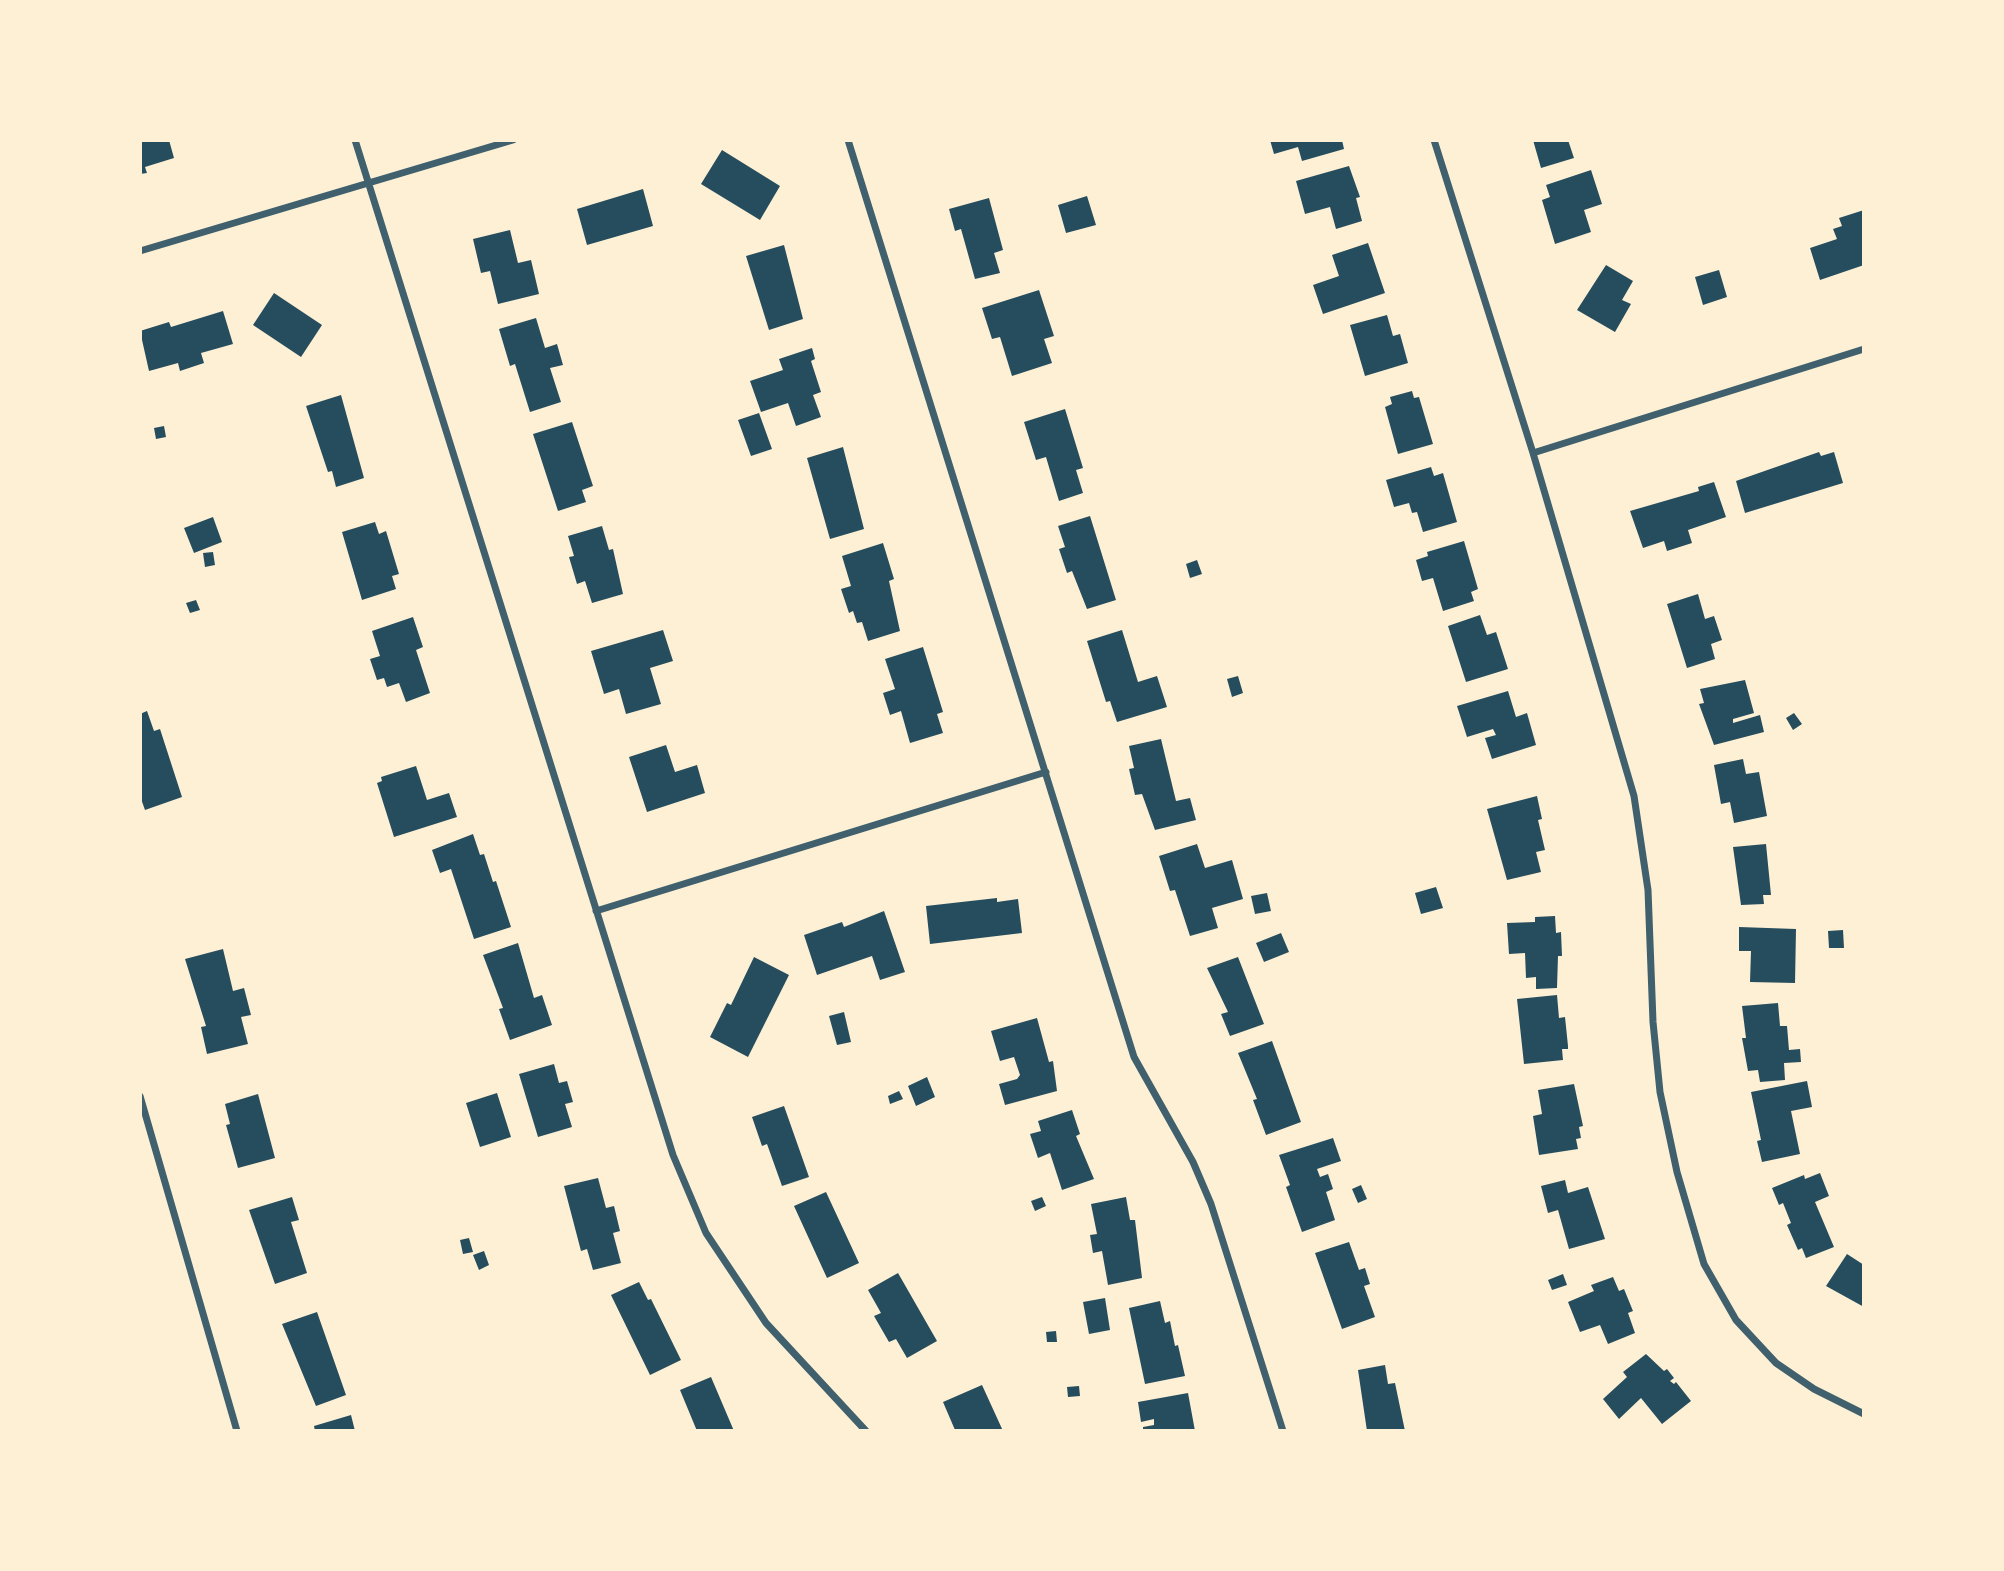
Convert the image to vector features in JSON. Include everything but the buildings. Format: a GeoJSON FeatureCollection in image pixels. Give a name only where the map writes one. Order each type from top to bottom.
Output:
{"type":"FeatureCollection","features":[{"type":"Feature","properties":{"kind":"street"},"geometry":{"type":"LineString","coordinates":[[355,140],[673,1155],[706,1233],[766,1323],[866,1431]]}},
{"type":"Feature","properties":{"kind":"street"},"geometry":{"type":"LineString","coordinates":[[140,251],[513,140]]}},
{"type":"Feature","properties":{"kind":"street"},"geometry":{"type":"LineString","coordinates":[[848,140],[1134,1056],[1194,1163],[1211,1204],[1283,1431]]}},
{"type":"Feature","properties":{"kind":"street"},"geometry":{"type":"LineString","coordinates":[[1434,140],[1532,453],[1634,796],[1648,890],[1653,1023],[1660,1092],[1676,1172],[1704,1264],[1735,1320],[1776,1363],[1814,1389],[1864,1414]]}},
{"type":"Feature","properties":{"kind":"street"},"geometry":{"type":"LineString","coordinates":[[1532,453],[1864,349]]}},
{"type":"Feature","properties":{"kind":"street"},"geometry":{"type":"LineString","coordinates":[[596,911],[1045,772]]}},
{"type":"Feature","properties":{"kind":"street"},"geometry":{"type":"LineString","coordinates":[[140,1096],[236,1431]]}}]}
